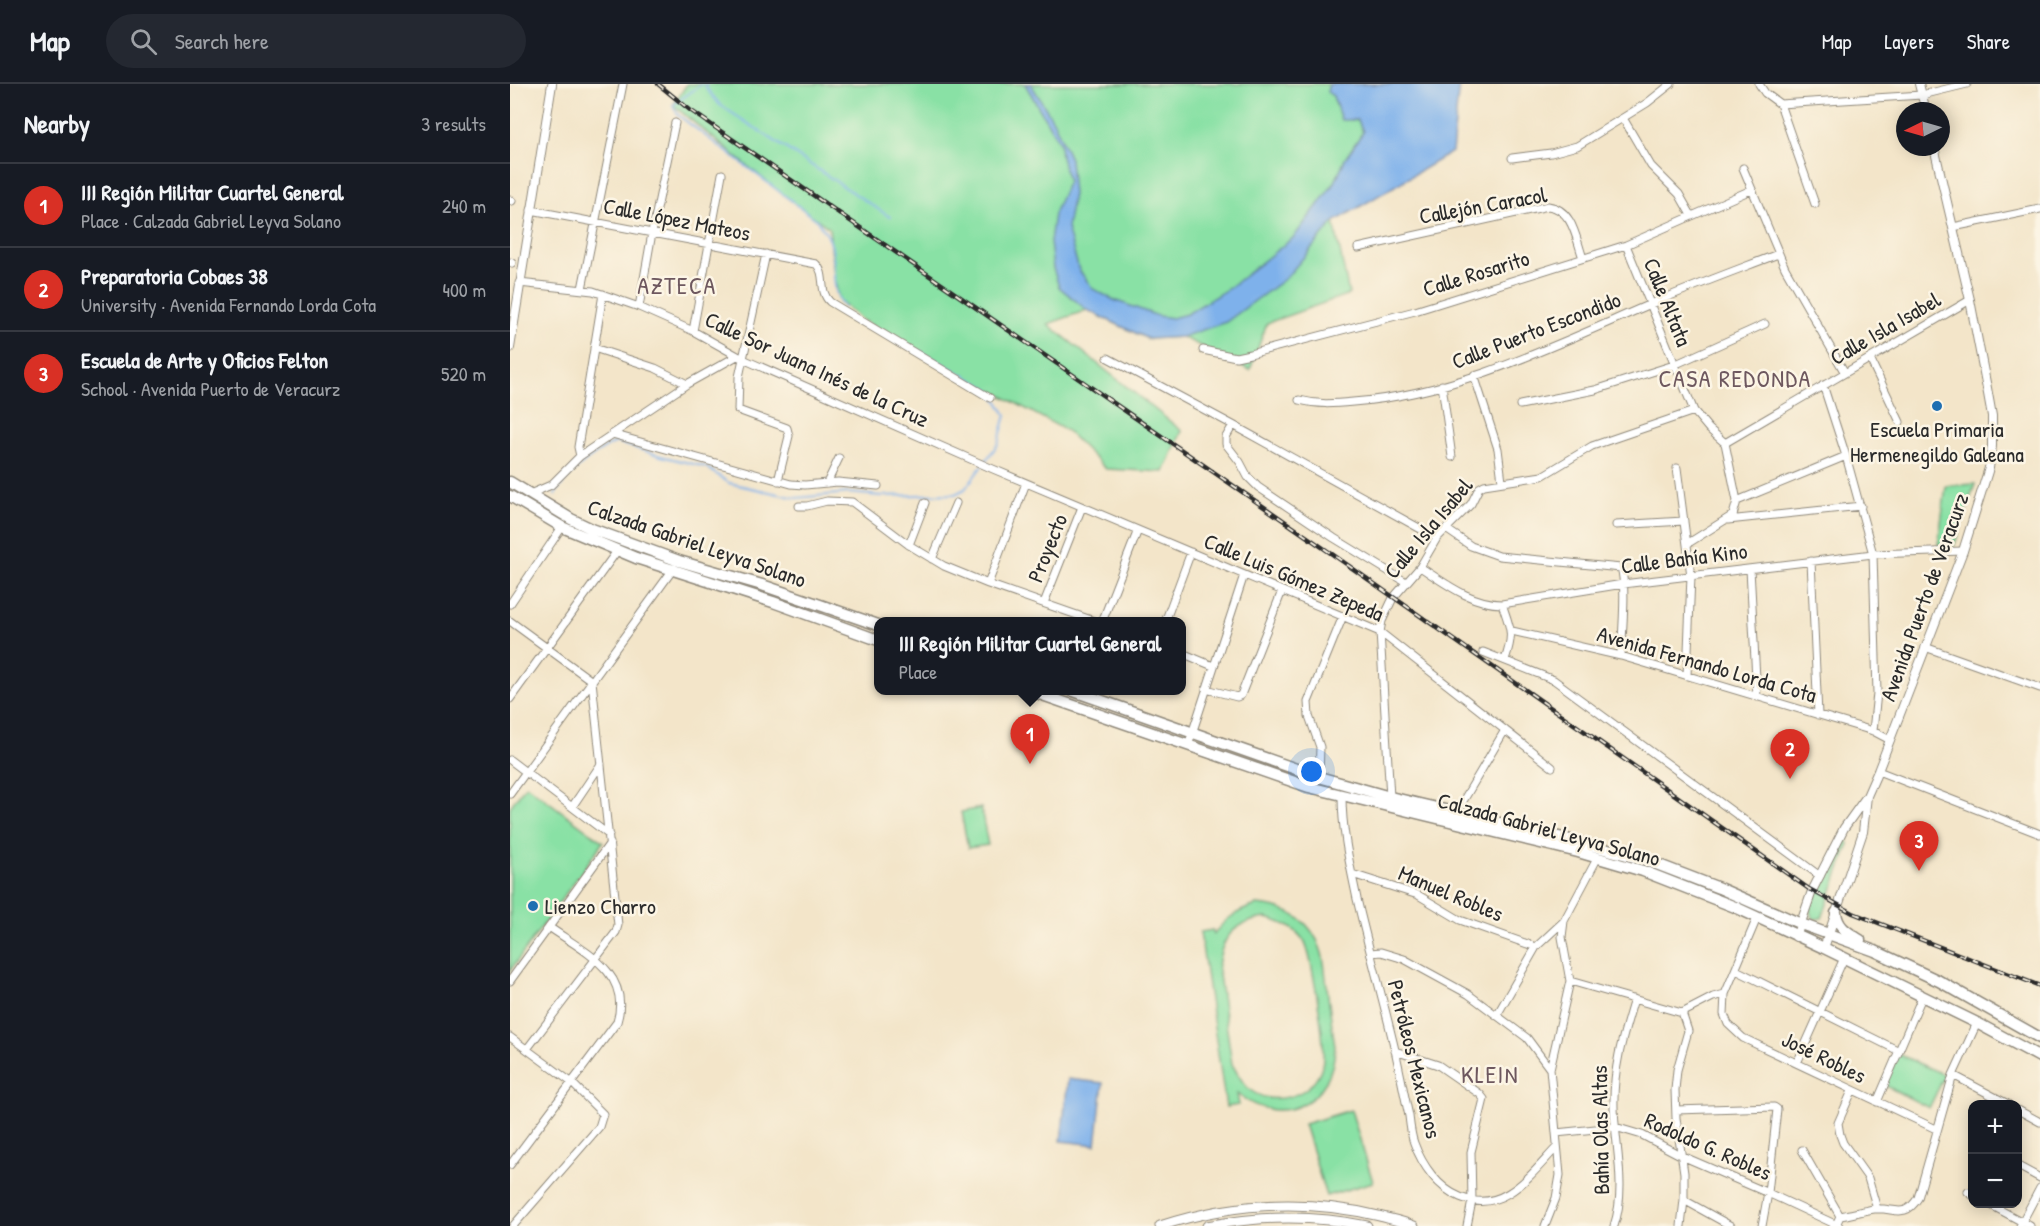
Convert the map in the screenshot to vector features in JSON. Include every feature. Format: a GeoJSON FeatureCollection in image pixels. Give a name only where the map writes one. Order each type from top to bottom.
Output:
{"type":"FeatureCollection","features":[{"type":"Feature","properties":{"kind":"main road","name":"Calzada Gabriel Leyva Solano"},"geometry":{"type":"LineString","coordinates":[[510,482],[592,529],[679,561],[762,585],[874,623]]}},
{"type":"Feature","properties":{"kind":"main road","name":"Calzada Gabriel Leyva Solano"},"geometry":{"type":"LineString","coordinates":[[510,496],[562,527],[617,551],[874,638]]}},
{"type":"Feature","properties":{"kind":"main road"},"geometry":{"type":"LineString","coordinates":[[787,608],[792,597]]}},
{"type":"Feature","properties":{"kind":"main road","name":"Calzada Gabriel Leyva Solano"},"geometry":{"type":"LineString","coordinates":[[1042,695],[1309,788],[1598,857],[1686,887],[1824,948],[1977,1023],[2040,1057]]}},
{"type":"Feature","properties":{"kind":"main road"},"geometry":{"type":"LineString","coordinates":[[1085,695],[1192,732]]}},
{"type":"Feature","properties":{"kind":"main road","name":"Calzada Gabriel Leyva Solano"},"geometry":{"type":"LineString","coordinates":[[1192,732],[1319,777],[1390,797],[1646,860],[1829,934]]}},
{"type":"Feature","properties":{"kind":"main road"},"geometry":{"type":"LineString","coordinates":[[1836,913],[1842,929],[1875,951]]}},
{"type":"Feature","properties":{"kind":"main road"},"geometry":{"type":"LineString","coordinates":[[1829,934],[1875,951],[1939,981],[2040,1038]]}},
{"type":"Feature","properties":{"kind":"main road"},"geometry":{"type":"LineString","coordinates":[[1160,1226],[1189,1217],[1247,1206],[1288,1204],[1357,1210],[1414,1226]]}},
{"type":"Feature","properties":{"kind":"main road"},"geometry":{"type":"LineString","coordinates":[[1207,1226],[1262,1219],[1321,1219],[1367,1226]]}},
{"type":"Feature","properties":{"kind":"street"},"geometry":{"type":"LineString","coordinates":[[510,348],[552,84]]}},
{"type":"Feature","properties":{"kind":"street"},"geometry":{"type":"LineString","coordinates":[[582,290],[623,84]]}},
{"type":"Feature","properties":{"kind":"street"},"geometry":{"type":"LineString","coordinates":[[1512,158],[1551,153],[1577,146],[1659,95],[1671,84]]}},
{"type":"Feature","properties":{"kind":"street"},"geometry":{"type":"LineString","coordinates":[[1759,84],[1765,93],[1780,104],[1815,204]]}},
{"type":"Feature","properties":{"kind":"street"},"geometry":{"type":"LineString","coordinates":[[1919,84],[1924,102]]}},
{"type":"Feature","properties":{"kind":"street"},"geometry":{"type":"LineString","coordinates":[[1780,104],[1922,95],[1968,84]]}},
{"type":"Feature","properties":{"kind":"street"},"geometry":{"type":"LineString","coordinates":[[1623,118],[1651,166],[1679,194],[1692,215]]}},
{"type":"Feature","properties":{"kind":"street"},"geometry":{"type":"LineString","coordinates":[[639,307],[675,123]]}},
{"type":"Feature","properties":{"kind":"street","name":"Avenida Puerto de Veracurz"},"geometry":{"type":"LineString","coordinates":[[1796,937],[1812,891],[1844,828],[1867,796],[1878,771],[1963,550],[1989,468],[1992,446],[1990,407],[1970,300],[1937,156]]}},
{"type":"Feature","properties":{"kind":"street"},"geometry":{"type":"LineString","coordinates":[[1743,168],[1778,254],[1845,373]]}},
{"type":"Feature","properties":{"kind":"street"},"geometry":{"type":"LineString","coordinates":[[693,331],[722,174]]}},
{"type":"Feature","properties":{"kind":"street","name":"Calle Rosarito"},"geometry":{"type":"LineString","coordinates":[[1203,350],[1236,357],[1443,303],[1626,245],[1751,190]]}},
{"type":"Feature","properties":{"kind":"street","name":"Callejón Caracol"},"geometry":{"type":"LineString","coordinates":[[1358,248],[1548,206],[1557,207],[1569,219],[1582,258]]}},
{"type":"Feature","properties":{"kind":"street"},"geometry":{"type":"LineString","coordinates":[[1953,227],[2040,209]]}},
{"type":"Feature","properties":{"kind":"street","name":"Calle López Mateos"},"geometry":{"type":"LineString","coordinates":[[531,210],[816,264],[820,268],[824,296],[830,302],[990,398]]}},
{"type":"Feature","properties":{"kind":"street","name":"Calle Altata"},"geometry":{"type":"LineString","coordinates":[[1626,245],[1694,411],[1725,443]]}},
{"type":"Feature","properties":{"kind":"street"},"geometry":{"type":"LineString","coordinates":[[766,254],[740,358],[738,410],[787,428],[789,436],[778,481]]}},
{"type":"Feature","properties":{"kind":"street","name":"Calle Puerto Escondido"},"geometry":{"type":"LineString","coordinates":[[1299,400],[1318,405],[1414,394],[1535,354],[1649,305],[1778,254]]}},
{"type":"Feature","properties":{"kind":"street","name":"Calle Sor Juana Inés de la Cruz"},"geometry":{"type":"LineString","coordinates":[[519,283],[603,294],[639,307],[693,331],[740,358],[993,469]]}},
{"type":"Feature","properties":{"kind":"street"},"geometry":{"type":"LineString","coordinates":[[580,456],[578,447],[603,294]]}},
{"type":"Feature","properties":{"kind":"street","name":"Calle Isla Isabel"},"geometry":{"type":"LineString","coordinates":[[1725,443],[1970,300]]}},
{"type":"Feature","properties":{"kind":"street"},"geometry":{"type":"LineString","coordinates":[[1520,405],[1595,390],[1674,365],[1765,324]]}},
{"type":"Feature","properties":{"kind":"street"},"geometry":{"type":"LineString","coordinates":[[594,348],[656,368],[687,384]]}},
{"type":"Feature","properties":{"kind":"street"},"geometry":{"type":"LineString","coordinates":[[530,494],[551,485],[580,456],[687,384],[740,358]]}},
{"type":"Feature","properties":{"kind":"street"},"geometry":{"type":"LineString","coordinates":[[1108,358],[1437,538]]}},
{"type":"Feature","properties":{"kind":"street"},"geometry":{"type":"LineString","coordinates":[[1870,359],[1900,422]]}},
{"type":"Feature","properties":{"kind":"street"},"geometry":{"type":"LineString","coordinates":[[1474,375],[1498,449],[1502,481]]}},
{"type":"Feature","properties":{"kind":"street"},"geometry":{"type":"LineString","coordinates":[[1442,385],[1452,457]]}},
{"type":"Feature","properties":{"kind":"street"},"geometry":{"type":"LineString","coordinates":[[1823,385],[1861,506],[1873,554],[1877,693],[1873,731]]}},
{"type":"Feature","properties":{"kind":"street","name":"Calle Isla Isabel"},"geometry":{"type":"LineString","coordinates":[[1380,632],[1386,611],[1393,598],[1420,567],[1437,538],[1472,504],[1479,489],[1502,481],[1542,476],[1592,446],[1694,411]]}},
{"type":"Feature","properties":{"kind":"street"},"geometry":{"type":"LineString","coordinates":[[1233,425],[1226,444],[1248,477],[1258,487],[1334,538],[1406,582]]}},
{"type":"Feature","properties":{"kind":"street"},"geometry":{"type":"LineString","coordinates":[[612,434],[778,481],[805,485],[845,482],[878,486]]}},
{"type":"Feature","properties":{"kind":"street"},"geometry":{"type":"LineString","coordinates":[[1687,544],[1735,511],[1737,501],[1725,443]]}},
{"type":"Feature","properties":{"kind":"street"},"geometry":{"type":"LineString","coordinates":[[1737,501],[1846,456]]}},
{"type":"Feature","properties":{"kind":"street"},"geometry":{"type":"LineString","coordinates":[[827,483],[839,458]]}},
{"type":"Feature","properties":{"kind":"street"},"geometry":{"type":"LineString","coordinates":[[1677,468],[1691,576],[1687,676]]}},
{"type":"Feature","properties":{"kind":"street","name":"Calle Luis Gómez Zepeda"},"geometry":{"type":"LineString","coordinates":[[993,469],[1380,632],[1552,768]]}},
{"type":"Feature","properties":{"kind":"street"},"geometry":{"type":"LineString","coordinates":[[988,584],[1026,483]]}},
{"type":"Feature","properties":{"kind":"street"},"geometry":{"type":"LineString","coordinates":[[799,506],[831,501],[852,502],[932,560],[988,584],[1087,617]]}},
{"type":"Feature","properties":{"kind":"street"},"geometry":{"type":"LineString","coordinates":[[909,545],[925,503]]}},
{"type":"Feature","properties":{"kind":"street"},"geometry":{"type":"LineString","coordinates":[[932,560],[956,503]]}},
{"type":"Feature","properties":{"kind":"street"},"geometry":{"type":"LineString","coordinates":[[1725,520],[1861,506]]}},
{"type":"Feature","properties":{"kind":"street","name":"Proyecto"},"geometry":{"type":"LineString","coordinates":[[1044,603],[1082,507]]}},
{"type":"Feature","properties":{"kind":"street"},"geometry":{"type":"LineString","coordinates":[[1616,525],[1684,521]]}},
{"type":"Feature","properties":{"kind":"street"},"geometry":{"type":"LineString","coordinates":[[510,604],[562,527]]}},
{"type":"Feature","properties":{"kind":"street"},"geometry":{"type":"LineString","coordinates":[[1446,529],[1471,546],[1499,556],[1618,567],[1623,571],[1621,656]]}},
{"type":"Feature","properties":{"kind":"street"},"geometry":{"type":"LineString","coordinates":[[1101,617],[1138,530]]}},
{"type":"Feature","properties":{"kind":"street","name":"Calle Bahía Kino"},"geometry":{"type":"LineString","coordinates":[[1420,567],[1485,604],[1502,604],[1623,584],[1750,568],[1873,554],[1963,550]]}},
{"type":"Feature","properties":{"kind":"street"},"geometry":{"type":"LineString","coordinates":[[510,699],[617,551]]}},
{"type":"Feature","properties":{"kind":"street"},"geometry":{"type":"LineString","coordinates":[[1167,617],[1191,552]]}},
{"type":"Feature","properties":{"kind":"street"},"geometry":{"type":"LineString","coordinates":[[510,794],[679,561]]}},
{"type":"Feature","properties":{"kind":"street"},"geometry":{"type":"LineString","coordinates":[[1811,561],[1818,715]]}},
{"type":"Feature","properties":{"kind":"street"},"geometry":{"type":"LineString","coordinates":[[1750,568],[1757,698]]}},
{"type":"Feature","properties":{"kind":"street"},"geometry":{"type":"LineString","coordinates":[[1188,746],[1244,574]]}},
{"type":"Feature","properties":{"kind":"street"},"geometry":{"type":"LineString","coordinates":[[1206,689],[1237,697],[1241,695],[1282,591]]}},
{"type":"Feature","properties":{"kind":"street"},"geometry":{"type":"LineString","coordinates":[[1502,604],[1512,631],[1512,639],[1505,660]]}},
{"type":"Feature","properties":{"kind":"street"},"geometry":{"type":"LineString","coordinates":[[1319,777],[1320,747],[1309,716],[1308,702],[1343,616]]}},
{"type":"Feature","properties":{"kind":"street"},"geometry":{"type":"LineString","coordinates":[[510,621],[592,681],[618,925],[616,932],[527,1049]]}},
{"type":"Feature","properties":{"kind":"street","name":"Avenida Fernando Lorda Cota"},"geometry":{"type":"LineString","coordinates":[[1512,631],[1621,656],[1873,731],[1890,740]]}},
{"type":"Feature","properties":{"kind":"street"},"geometry":{"type":"LineString","coordinates":[[1380,632],[1390,797]]}},
{"type":"Feature","properties":{"kind":"street"},"geometry":{"type":"LineString","coordinates":[[1925,647],[2040,687]]}},
{"type":"Feature","properties":{"kind":"street"},"geometry":{"type":"LineString","coordinates":[[1483,652],[1554,680],[1820,876]]}},
{"type":"Feature","properties":{"kind":"street"},"geometry":{"type":"LineString","coordinates":[[1186,655],[1213,666]]}},
{"type":"Feature","properties":{"kind":"street"},"geometry":{"type":"LineString","coordinates":[[1456,813],[1505,730]]}},
{"type":"Feature","properties":{"kind":"street"},"geometry":{"type":"LineString","coordinates":[[510,760],[572,807],[609,839]]}},
{"type":"Feature","properties":{"kind":"street"},"geometry":{"type":"LineString","coordinates":[[572,807],[601,764]]}},
{"type":"Feature","properties":{"kind":"street"},"geometry":{"type":"LineString","coordinates":[[1878,771],[2040,834]]}},
{"type":"Feature","properties":{"kind":"street","name":"Petróleos Mexicanos"},"geometry":{"type":"LineString","coordinates":[[1342,796],[1342,825],[1352,874],[1395,1051],[1414,1143],[1425,1166],[1438,1184],[1472,1201]]}},
{"type":"Feature","properties":{"kind":"street","name":"Avenida Puerto de Veracurz"},"geometry":{"type":"LineString","coordinates":[[1824,948],[1863,832],[1867,796]]}},
{"type":"Feature","properties":{"kind":"street"},"geometry":{"type":"LineString","coordinates":[[510,981],[609,839]]}},
{"type":"Feature","properties":{"kind":"street"},"geometry":{"type":"LineString","coordinates":[[1497,1015],[1536,947],[1564,921],[1598,857]]}},
{"type":"Feature","properties":{"kind":"street","name":"Manuel Robles"},"geometry":{"type":"LineString","coordinates":[[1352,874],[1412,893],[1460,920],[1536,947]]}},
{"type":"Feature","properties":{"kind":"street"},"geometry":{"type":"LineString","coordinates":[[1570,981],[1682,1013],[1713,997],[1725,994],[1757,918]]}},
{"type":"Feature","properties":{"kind":"street"},"geometry":{"type":"LineString","coordinates":[[1545,1226],[1556,1198],[1560,1175],[1550,1070],[1570,981],[1562,938],[1564,921]]}},
{"type":"Feature","properties":{"kind":"street"},"geometry":{"type":"LineString","coordinates":[[510,1165],[617,1022],[620,1011],[619,991],[612,975],[595,959],[549,927]]}},
{"type":"Feature","properties":{"kind":"street"},"geometry":{"type":"LineString","coordinates":[[1371,953],[1381,952],[1404,959],[1449,982],[1527,1038],[1550,1070]]}},
{"type":"Feature","properties":{"kind":"street"},"geometry":{"type":"LineString","coordinates":[[1797,1063],[1844,958]]}},
{"type":"Feature","properties":{"kind":"street"},"geometry":{"type":"LineString","coordinates":[[1736,970],[1899,1051]]}},
{"type":"Feature","properties":{"kind":"street","name":"José Robles"},"geometry":{"type":"LineString","coordinates":[[1725,994],[1724,1014],[1728,1024],[1743,1038],[1936,1130]]}},
{"type":"Feature","properties":{"kind":"street"},"geometry":{"type":"LineString","coordinates":[[1877,1102],[1922,997]]}},
{"type":"Feature","properties":{"kind":"street","name":"Bahía Olas Altas"},"geometry":{"type":"LineString","coordinates":[[1614,1226],[1620,1197],[1614,1086],[1617,1060],[1634,999]]}},
{"type":"Feature","properties":{"kind":"street"},"geometry":{"type":"LineString","coordinates":[[1681,1226],[1684,1200],[1675,1090],[1677,1070],[1688,1030],[1682,1013]]}},
{"type":"Feature","properties":{"kind":"street"},"geometry":{"type":"LineString","coordinates":[[1840,1216],[1877,1209],[1893,1212],[1905,1211],[1913,1206],[1918,1198],[1953,1075],[1977,1023]]}},
{"type":"Feature","properties":{"kind":"street"},"geometry":{"type":"LineString","coordinates":[[510,1037],[571,1082],[603,1114],[599,1127],[513,1226]]}},
{"type":"Feature","properties":{"kind":"street"},"geometry":{"type":"LineString","coordinates":[[1395,1051],[1438,1065],[1482,1096],[1484,1104],[1471,1152],[1472,1201],[1467,1226]]}},
{"type":"Feature","properties":{"kind":"street"},"geometry":{"type":"LineString","coordinates":[[1953,1075],[2000,1100]]}},
{"type":"Feature","properties":{"kind":"street"},"geometry":{"type":"LineString","coordinates":[[1852,1091],[1838,1124],[1843,1143],[1868,1179],[1877,1209]]}},
{"type":"Feature","properties":{"kind":"street"},"geometry":{"type":"LineString","coordinates":[[1676,1110],[1774,1107],[1777,1111],[1762,1226]]}},
{"type":"Feature","properties":{"kind":"street"},"geometry":{"type":"LineString","coordinates":[[2022,1112],[2040,1122]]}},
{"type":"Feature","properties":{"kind":"street","name":"Rodoldo G. Robles"},"geometry":{"type":"LineString","coordinates":[[1556,1133],[1615,1127],[1642,1135],[1682,1156],[1837,1225]]}},
{"type":"Feature","properties":{"kind":"street"},"geometry":{"type":"LineString","coordinates":[[1472,1201],[1490,1201],[1506,1196],[1517,1189],[1557,1147]]}},
{"type":"Feature","properties":{"kind":"street"},"geometry":{"type":"LineString","coordinates":[[1802,1150],[1840,1216],[1837,1225]]}},
{"type":"Feature","properties":{"kind":"street"},"geometry":{"type":"LineString","coordinates":[[2022,1168],[2040,1178]]}},
{"type":"Feature","properties":{"kind":"street"},"geometry":{"type":"LineString","coordinates":[[2021,1224],[2040,1188]]}},
{"type":"Feature","properties":{"kind":"street"},"geometry":{"type":"LineString","coordinates":[[1684,1200],[1731,1226]]}},
{"type":"Feature","properties":{"kind":"street"},"geometry":{"type":"LineString","coordinates":[[1997,1208],[2021,1224],[2030,1226]]}},
{"type":"Feature","properties":{"kind":"street"},"geometry":{"type":"LineString","coordinates":[[1353,1224],[1357,1210]]}},
{"type":"Feature","properties":{"kind":"green space"},"geometry":{"type":"Polygon","coordinates":[[[687,84],[1329,84],[1328,92],[1333,96],[1341,119],[1358,120],[1363,132],[1345,159],[1334,222],[1349,294],[1267,323],[1250,370],[1182,337],[1148,339],[1087,310],[1048,324],[1182,431],[1164,472],[1106,469],[1067,431],[862,320],[839,301],[829,228],[782,194],[673,105],[687,84]]]}},
{"type":"Feature","properties":{"kind":"green space"},"geometry":{"type":"Polygon","coordinates":[[[1975,484],[1954,546],[1938,545],[1946,486],[1975,484]]]}},
{"type":"Feature","properties":{"kind":"green space","name":"Lienzo Charro"},"geometry":{"type":"Polygon","coordinates":[[[526,785],[603,842],[510,971],[510,807],[526,785]]]}},
{"type":"Feature","properties":{"kind":"green space"},"geometry":{"type":"Polygon","coordinates":[[[981,808],[988,845],[968,848],[961,812],[981,808]]]}},
{"type":"Feature","properties":{"kind":"green space"},"geometry":{"type":"Polygon","coordinates":[[[1843,838],[1847,839],[1849,844],[1822,918],[1814,919],[1810,913],[1811,906],[1843,838]]]}},
{"type":"Feature","properties":{"kind":"green space"},"geometry":{"type":"Polygon","coordinates":[[[1268,906],[1296,917],[1311,930],[1317,939],[1323,959],[1335,1046],[1332,1066],[1326,1082],[1315,1095],[1302,1104],[1288,1109],[1271,1110],[1254,1105],[1237,1094],[1239,1105],[1226,1107],[1200,932],[1212,930],[1214,934],[1228,919],[1250,907],[1268,906]],[[1266,918],[1238,927],[1226,939],[1218,968],[1232,1064],[1250,1090],[1268,1098],[1278,1098],[1297,1094],[1312,1083],[1321,1069],[1323,1049],[1314,979],[1304,941],[1292,929],[1266,918]]]}},
{"type":"Feature","properties":{"kind":"green space"},"geometry":{"type":"Polygon","coordinates":[[[1898,1054],[1945,1075],[1929,1108],[1884,1085],[1898,1054]]]}},
{"type":"Feature","properties":{"kind":"green space"},"geometry":{"type":"Polygon","coordinates":[[[1351,1110],[1373,1182],[1326,1196],[1304,1124],[1351,1110]]]}},
{"type":"Feature","properties":{"kind":"water"},"geometry":{"type":"Polygon","coordinates":[[[1025,84],[1031,84],[1054,122],[1070,159],[1073,194],[1067,228],[1079,270],[1093,289],[1114,300],[1158,316],[1172,318],[1187,314],[1229,288],[1294,237],[1335,182],[1345,159],[1363,132],[1358,120],[1341,120],[1333,96],[1327,92],[1329,84],[1459,84],[1452,152],[1334,222],[1286,278],[1226,322],[1182,337],[1148,339],[1087,310],[1059,287],[1053,268],[1050,242],[1054,214],[1068,181],[1060,144],[1025,84]]]}},
{"type":"Feature","properties":{"kind":"water"},"geometry":{"type":"Polygon","coordinates":[[[1068,1079],[1103,1083],[1096,1145],[1061,1141],[1068,1079]]]}},
{"type":"Feature","properties":{"kind":"waterway"},"geometry":{"type":"LineString","coordinates":[[702,84],[673,105],[678,115],[817,220],[830,241],[836,292],[844,307]]}},
{"type":"Feature","properties":{"kind":"waterway"},"geometry":{"type":"LineString","coordinates":[[706,84],[706,88],[720,105],[890,217]]}},
{"type":"Feature","properties":{"kind":"waterway"},"geometry":{"type":"LineString","coordinates":[[555,494],[582,464],[616,442],[706,467],[729,483],[796,498],[848,493],[881,496],[955,494],[965,489],[998,444],[1006,415],[991,390],[913,348]]}},
{"type":"Feature","properties":{"kind":"railway"},"geometry":{"type":"LineString","coordinates":[[658,84],[690,110],[1332,554],[1809,889],[1853,913],[2040,986]]}},
{"type":"Feature","properties":{"kind":"place","name":"Escuela Primaria Hermenegildo Galeana"},"geometry":{"type":"Point","coordinates":[1937,406]}},
{"type":"Feature","properties":{"kind":"place","name":"III Región Militar Cuartel General"},"geometry":{"type":"Point","coordinates":[1030,764]}},
{"type":"Feature","properties":{"kind":"place","name":"Preparatoria Cobaes 38"},"geometry":{"type":"Point","coordinates":[1790,779]}},
{"type":"Feature","properties":{"kind":"place","name":"Escuela de Arte y Oficios Felton"},"geometry":{"type":"Point","coordinates":[1919,871]}},
{"type":"Feature","properties":{"kind":"place","name":"Lienzo Charro"},"geometry":{"type":"Point","coordinates":[533,906]}},
{"type":"Feature","properties":{"kind":"district","name":"AZTECA"},"geometry":{"type":"Point","coordinates":[677,285]}},
{"type":"Feature","properties":{"kind":"district","name":"CASA REDONDA"},"geometry":{"type":"Point","coordinates":[1735,378]}},
{"type":"Feature","properties":{"kind":"district","name":"KLEIN"},"geometry":{"type":"Point","coordinates":[1490,1074]}}]}
